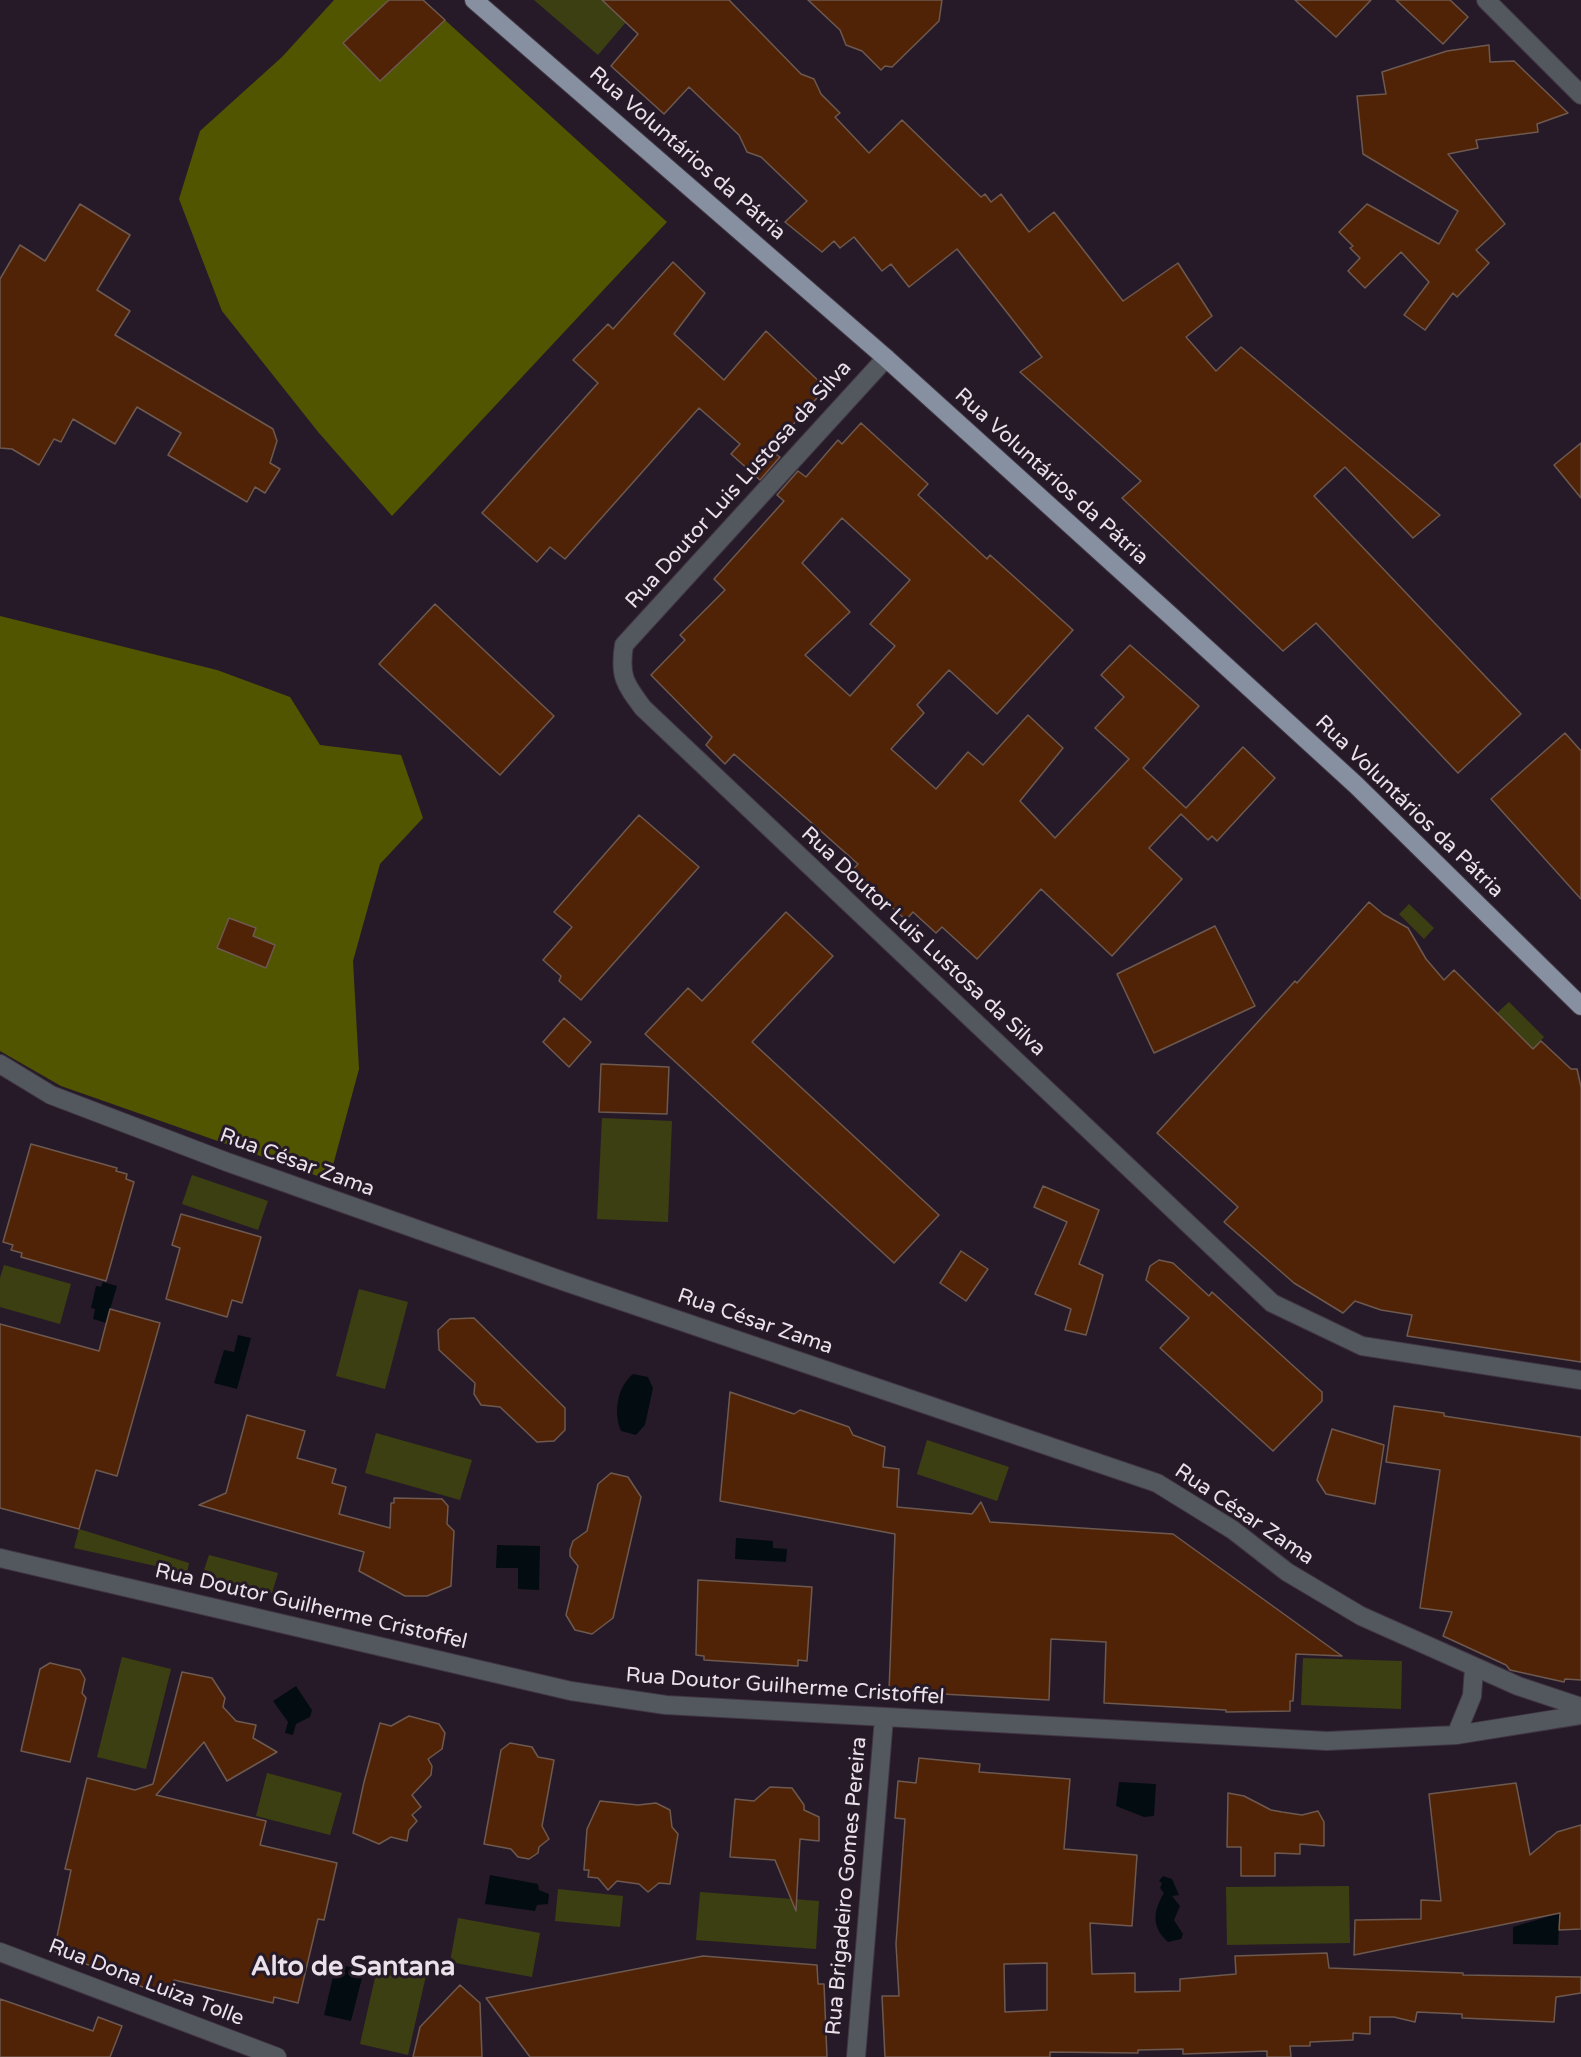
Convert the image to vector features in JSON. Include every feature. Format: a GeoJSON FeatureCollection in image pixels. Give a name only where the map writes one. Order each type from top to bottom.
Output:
{"type":"FeatureCollection","features":[{"type":"Feature","properties":{"kind":"main road","name":"Rua Voluntários da Pátria"},"geometry":{"type":"LineString","coordinates":[[474,0],[886,358],[1356,785],[1581,1006]]}},
{"type":"Feature","properties":{"kind":"street"},"geometry":{"type":"LineString","coordinates":[[1486,0],[1577,86]]}},
{"type":"Feature","properties":{"kind":"street","name":"Rua Doutor Luis Lustosa da Silva"},"geometry":{"type":"LineString","coordinates":[[886,358],[624,645],[620,667],[626,685],[643,708],[1272,1303],[1362,1346],[1581,1380]]}},
{"type":"Feature","properties":{"kind":"street","name":"Rua César Zama"},"geometry":{"type":"LineString","coordinates":[[0,1064],[51,1095],[227,1162],[574,1285],[1157,1483],[1233,1530],[1287,1572],[1360,1616],[1474,1668],[1581,1707]]}},
{"type":"Feature","properties":{"kind":"street","name":"Rua Doutor Guilherme Cristoffel"},"geometry":{"type":"LineString","coordinates":[[0,1558],[571,1691],[666,1705],[1327,1741],[1456,1735],[1581,1715]]}},
{"type":"Feature","properties":{"kind":"street"},"geometry":{"type":"LineString","coordinates":[[1456,1735],[1472,1696],[1474,1668]]}},
{"type":"Feature","properties":{"kind":"street","name":"Rua Brigadeiro Gomes Pereira"},"geometry":{"type":"LineString","coordinates":[[856,2057],[884,1718]]}},
{"type":"Feature","properties":{"kind":"street","name":"Rua Dona Luiza Tolle"},"geometry":{"type":"LineString","coordinates":[[0,1952],[277,2057]]}},
{"type":"Feature","properties":{"kind":"green space"},"geometry":{"type":"Polygon","coordinates":[[[534,0],[602,0],[626,22],[598,55],[534,0]]]}},
{"type":"Feature","properties":{"kind":"green space"},"geometry":{"type":"Polygon","coordinates":[[[1409,904],[1434,928],[1424,939],[1399,914],[1409,904]]]}},
{"type":"Feature","properties":{"kind":"green space"},"geometry":{"type":"Polygon","coordinates":[[[1509,1002],[1544,1037],[1533,1049],[1497,1013],[1509,1002]]]}},
{"type":"Feature","properties":{"kind":"green space"},"geometry":{"type":"Polygon","coordinates":[[[602,1118],[672,1121],[668,1222],[597,1219],[602,1118]]]}},
{"type":"Feature","properties":{"kind":"green space"},"geometry":{"type":"Polygon","coordinates":[[[192,1175],[268,1201],[258,1230],[182,1204],[192,1175]]]}},
{"type":"Feature","properties":{"kind":"green space"},"geometry":{"type":"Polygon","coordinates":[[[4,1265],[71,1284],[60,1324],[0,1307],[0,1278],[4,1265]]]}},
{"type":"Feature","properties":{"kind":"green space"},"geometry":{"type":"Polygon","coordinates":[[[359,1289],[408,1302],[385,1389],[336,1376],[359,1289]]]}},
{"type":"Feature","properties":{"kind":"green space"},"geometry":{"type":"Polygon","coordinates":[[[376,1433],[472,1460],[460,1500],[365,1473],[376,1433]]]}},
{"type":"Feature","properties":{"kind":"green space"},"geometry":{"type":"Polygon","coordinates":[[[927,1440],[1009,1467],[997,1501],[917,1474],[927,1440]]]}},
{"type":"Feature","properties":{"kind":"green space"},"geometry":{"type":"Polygon","coordinates":[[[79,1529],[189,1563],[187,1573],[74,1548],[79,1529]]]}},
{"type":"Feature","properties":{"kind":"green space"},"geometry":{"type":"Polygon","coordinates":[[[209,1555],[278,1573],[272,1593],[202,1576],[209,1555]]]}},
{"type":"Feature","properties":{"kind":"green space"},"geometry":{"type":"Polygon","coordinates":[[[122,1657],[171,1669],[146,1769],[97,1757],[122,1657]]]}},
{"type":"Feature","properties":{"kind":"green space"},"geometry":{"type":"Polygon","coordinates":[[[1303,1658],[1402,1661],[1401,1709],[1301,1705],[1303,1658]]]}},
{"type":"Feature","properties":{"kind":"green space"},"geometry":{"type":"Polygon","coordinates":[[[267,1773],[342,1793],[330,1835],[256,1816],[267,1773]]]}},
{"type":"Feature","properties":{"kind":"green space"},"geometry":{"type":"Polygon","coordinates":[[[1349,1886],[1350,1943],[1227,1945],[1226,1887],[1349,1886]]]}},
{"type":"Feature","properties":{"kind":"green space"},"geometry":{"type":"Polygon","coordinates":[[[558,1889],[623,1896],[620,1927],[555,1921],[558,1889]]]}},
{"type":"Feature","properties":{"kind":"green space"},"geometry":{"type":"Polygon","coordinates":[[[700,1892],[819,1901],[816,1949],[696,1940],[700,1892]]]}},
{"type":"Feature","properties":{"kind":"green space"},"geometry":{"type":"Polygon","coordinates":[[[458,1918],[540,1933],[532,1977],[450,1962],[458,1918]]]}},
{"type":"Feature","properties":{"kind":"green space"},"geometry":{"type":"Polygon","coordinates":[[[379,1960],[427,1971],[408,2055],[360,2044],[379,1960]]]}},
{"type":"Feature","properties":{"kind":"shaded area"},"geometry":{"type":"Polygon","coordinates":[[[334,0],[423,0],[667,222],[392,516],[319,433],[222,311],[179,199],[200,131],[282,57],[334,0]]]}},
{"type":"Feature","properties":{"kind":"shaded area"},"geometry":{"type":"Polygon","coordinates":[[[0,616],[217,670],[290,697],[320,745],[401,755],[423,818],[380,864],[353,961],[359,1069],[329,1180],[61,1086],[0,1051],[0,616]]]}},
{"type":"Feature","properties":{"kind":"shaded area"},"geometry":{"type":"Polygon","coordinates":[[[103,1282],[117,1286],[106,1323],[93,1319],[95,1309],[91,1308],[96,1286],[101,1287],[103,1282]]]}},
{"type":"Feature","properties":{"kind":"shaded area"},"geometry":{"type":"Polygon","coordinates":[[[238,1335],[251,1338],[237,1389],[214,1383],[224,1350],[234,1352],[238,1335]]]}},
{"type":"Feature","properties":{"kind":"shaded area"},"geometry":{"type":"Polygon","coordinates":[[[633,1374],[648,1377],[653,1388],[645,1425],[636,1435],[621,1431],[617,1416],[620,1393],[633,1374]]]}},
{"type":"Feature","properties":{"kind":"shaded area"},"geometry":{"type":"Polygon","coordinates":[[[736,1538],[773,1541],[773,1548],[787,1549],[786,1562],[735,1559],[736,1538]]]}},
{"type":"Feature","properties":{"kind":"shaded area"},"geometry":{"type":"Polygon","coordinates":[[[497,1545],[540,1546],[539,1590],[518,1589],[518,1568],[496,1568],[497,1545]]]}},
{"type":"Feature","properties":{"kind":"shaded area"},"geometry":{"type":"Polygon","coordinates":[[[296,1686],[312,1710],[310,1717],[296,1724],[293,1735],[285,1733],[288,1722],[273,1701],[296,1686]]]}},
{"type":"Feature","properties":{"kind":"shaded area"},"geometry":{"type":"Polygon","coordinates":[[[1119,1782],[1156,1784],[1154,1816],[1144,1817],[1116,1806],[1119,1782]]]}},
{"type":"Feature","properties":{"kind":"shaded area"},"geometry":{"type":"Polygon","coordinates":[[[490,1875],[538,1884],[539,1890],[549,1894],[548,1904],[537,1905],[535,1911],[485,1904],[490,1875]]]}},
{"type":"Feature","properties":{"kind":"shaded area"},"geometry":{"type":"Polygon","coordinates":[[[1163,1876],[1172,1879],[1179,1895],[1172,1896],[1180,1906],[1174,1920],[1183,1934],[1181,1939],[1168,1942],[1156,1925],[1156,1912],[1164,1893],[1160,1888],[1162,1883],[1159,1881],[1163,1876]]]}},
{"type":"Feature","properties":{"kind":"shaded area"},"geometry":{"type":"Polygon","coordinates":[[[1560,1913],[1558,1945],[1513,1944],[1513,1927],[1560,1913]]]}},
{"type":"Feature","properties":{"kind":"shaded area"},"geometry":{"type":"Polygon","coordinates":[[[336,1964],[364,1970],[351,2021],[324,2015],[336,1964]]]}},
{"type":"Feature","properties":{"kind":"building"},"geometry":{"type":"Polygon","coordinates":[[[389,0],[423,0],[445,20],[380,81],[343,43],[389,0]]]}},
{"type":"Feature","properties":{"kind":"building"},"geometry":{"type":"Polygon","coordinates":[[[602,0],[729,0],[801,74],[814,79],[821,94],[840,113],[835,117],[869,153],[902,120],[981,197],[985,194],[991,202],[1001,194],[1029,232],[1054,212],[1123,301],[1178,263],[1212,316],[1186,337],[1216,371],[1241,347],[1440,515],[1413,538],[1345,467],[1314,496],[1521,714],[1458,773],[1316,623],[1283,651],[1122,498],[1141,481],[1020,372],[1042,357],[957,249],[909,287],[891,264],[882,271],[854,237],[840,248],[834,241],[822,252],[785,222],[807,201],[761,157],[747,152],[739,135],[689,87],[664,114],[611,66],[638,34],[602,0]]]}},
{"type":"Feature","properties":{"kind":"building"},"geometry":{"type":"Polygon","coordinates":[[[808,0],[942,0],[939,21],[892,67],[885,66],[881,70],[862,51],[846,45],[840,30],[808,0]]]}},
{"type":"Feature","properties":{"kind":"building"},"geometry":{"type":"Polygon","coordinates":[[[1295,0],[1371,0],[1336,37],[1295,0]]]}},
{"type":"Feature","properties":{"kind":"building"},"geometry":{"type":"Polygon","coordinates":[[[1396,0],[1450,0],[1468,17],[1443,44],[1396,0]]]}},
{"type":"Feature","properties":{"kind":"building"},"geometry":{"type":"Polygon","coordinates":[[[1489,45],[1490,62],[1514,61],[1568,113],[1537,124],[1538,132],[1476,140],[1478,148],[1448,154],[1505,224],[1476,250],[1489,263],[1457,297],[1453,293],[1425,330],[1404,315],[1429,282],[1401,252],[1365,288],[1348,271],[1360,258],[1350,248],[1353,246],[1339,232],[1367,204],[1439,244],[1458,211],[1363,154],[1357,96],[1386,94],[1382,72],[1447,51],[1489,45]]]}},
{"type":"Feature","properties":{"kind":"building"},"geometry":{"type":"Polygon","coordinates":[[[80,204],[130,235],[97,290],[130,311],[115,335],[273,429],[277,441],[270,463],[280,469],[265,493],[255,487],[247,502],[168,455],[181,433],[137,407],[115,444],[73,419],[61,442],[54,439],[39,465],[12,449],[0,448],[0,279],[20,245],[45,261],[80,204]]]}},
{"type":"Feature","properties":{"kind":"building"},"geometry":{"type":"Polygon","coordinates":[[[673,262],[705,293],[674,334],[724,380],[766,331],[826,388],[770,450],[780,457],[760,480],[731,454],[740,444],[699,408],[565,559],[550,547],[537,562],[482,513],[598,383],[573,360],[608,324],[613,329],[673,262]]]}},
{"type":"Feature","properties":{"kind":"building"},"geometry":{"type":"Polygon","coordinates":[[[861,423],[928,484],[918,495],[987,559],[990,555],[1073,630],[997,714],[949,670],[917,705],[924,713],[891,749],[936,789],[968,752],[983,765],[1028,715],[1063,748],[1020,801],[1055,838],[1129,759],[1095,728],[1124,697],[1101,675],[1130,645],[1199,706],[1143,768],[1186,808],[1243,747],[1275,778],[1217,841],[1212,836],[1208,840],[1181,814],[1149,848],[1182,879],[1112,956],[1041,889],[977,959],[942,927],[936,933],[913,912],[906,920],[852,871],[858,864],[734,754],[725,764],[706,745],[712,737],[651,675],[685,640],[680,635],[725,590],[714,579],[784,501],[777,495],[798,471],[806,477],[838,440],[842,444],[861,423]],[[842,518],[802,563],[850,612],[805,655],[850,696],[895,646],[870,624],[910,580],[842,518]]]}},
{"type":"Feature","properties":{"kind":"building"},"geometry":{"type":"Polygon","coordinates":[[[1581,443],[1581,498],[1554,465],[1581,443]]]}},
{"type":"Feature","properties":{"kind":"building"},"geometry":{"type":"Polygon","coordinates":[[[435,604],[554,716],[500,775],[379,664],[435,604]]]}},
{"type":"Feature","properties":{"kind":"building"},"geometry":{"type":"Polygon","coordinates":[[[1565,733],[1581,751],[1581,899],[1491,799],[1565,733]]]}},
{"type":"Feature","properties":{"kind":"building"},"geometry":{"type":"Polygon","coordinates":[[[639,815],[699,867],[581,1000],[559,981],[561,976],[543,960],[572,927],[554,912],[639,815]]]}},
{"type":"Feature","properties":{"kind":"building"},"geometry":{"type":"Polygon","coordinates":[[[1369,902],[1383,914],[1408,928],[1426,959],[1444,980],[1454,970],[1533,1049],[1541,1041],[1571,1069],[1577,1069],[1581,1087],[1581,1362],[1407,1336],[1412,1315],[1381,1310],[1355,1301],[1343,1313],[1294,1283],[1224,1222],[1238,1207],[1157,1133],[1369,902]]]}},
{"type":"Feature","properties":{"kind":"building"},"geometry":{"type":"Polygon","coordinates":[[[786,912],[833,956],[752,1042],[939,1215],[894,1263],[645,1034],[688,988],[702,1001],[786,912]]]}},
{"type":"Feature","properties":{"kind":"building"},"geometry":{"type":"Polygon","coordinates":[[[229,918],[256,928],[253,936],[275,945],[266,968],[217,948],[229,918]]]}},
{"type":"Feature","properties":{"kind":"building"},"geometry":{"type":"Polygon","coordinates":[[[1215,926],[1255,1006],[1154,1053],[1117,974],[1215,926]]]}},
{"type":"Feature","properties":{"kind":"building"},"geometry":{"type":"Polygon","coordinates":[[[564,1018],[591,1042],[569,1067],[543,1042],[564,1018]]]}},
{"type":"Feature","properties":{"kind":"building"},"geometry":{"type":"Polygon","coordinates":[[[601,1064],[669,1067],[667,1114],[599,1112],[601,1064]]]}},
{"type":"Feature","properties":{"kind":"building"},"geometry":{"type":"Polygon","coordinates":[[[31,1144],[117,1168],[116,1171],[127,1174],[126,1179],[134,1182],[106,1281],[21,1257],[22,1253],[11,1250],[13,1245],[3,1242],[31,1144]]]}},
{"type":"Feature","properties":{"kind":"building"},"geometry":{"type":"Polygon","coordinates":[[[1043,1186],[1099,1210],[1079,1264],[1103,1275],[1086,1335],[1065,1330],[1071,1309],[1035,1294],[1067,1222],[1034,1207],[1043,1186]]]}},
{"type":"Feature","properties":{"kind":"building"},"geometry":{"type":"Polygon","coordinates":[[[181,1214],[261,1237],[242,1303],[232,1300],[227,1317],[166,1299],[180,1248],[172,1245],[181,1214]]]}},
{"type":"Feature","properties":{"kind":"building"},"geometry":{"type":"Polygon","coordinates":[[[961,1251],[988,1269],[966,1301],[940,1283],[961,1251]]]}},
{"type":"Feature","properties":{"kind":"building"},"geometry":{"type":"Polygon","coordinates":[[[1159,1260],[1173,1263],[1209,1296],[1212,1292],[1322,1392],[1322,1401],[1273,1451],[1160,1348],[1189,1318],[1146,1280],[1150,1266],[1159,1260]]]}},
{"type":"Feature","properties":{"kind":"building"},"geometry":{"type":"Polygon","coordinates":[[[110,1309],[160,1323],[117,1476],[96,1470],[79,1529],[0,1508],[0,1324],[99,1351],[110,1309]]]}},
{"type":"Feature","properties":{"kind":"building"},"geometry":{"type":"Polygon","coordinates":[[[474,1318],[565,1408],[565,1430],[554,1441],[537,1442],[500,1407],[481,1405],[474,1394],[475,1383],[439,1350],[438,1330],[450,1319],[474,1318]]]}},
{"type":"Feature","properties":{"kind":"building"},"geometry":{"type":"Polygon","coordinates":[[[730,1392],[794,1414],[800,1410],[849,1427],[853,1435],[885,1447],[883,1467],[899,1469],[897,1507],[972,1514],[981,1502],[990,1522],[1173,1534],[1342,1656],[1296,1654],[1293,1701],[1290,1701],[1290,1711],[1226,1712],[1226,1710],[1104,1703],[1106,1642],[1051,1639],[1049,1700],[889,1691],[895,1534],[720,1501],[730,1392]]]}},
{"type":"Feature","properties":{"kind":"building"},"geometry":{"type":"Polygon","coordinates":[[[1394,1406],[1581,1437],[1581,1680],[1565,1679],[1564,1682],[1510,1670],[1506,1665],[1443,1636],[1452,1612],[1420,1608],[1440,1470],[1386,1462],[1394,1406]]]}},
{"type":"Feature","properties":{"kind":"building"},"geometry":{"type":"Polygon","coordinates":[[[247,1415],[305,1431],[297,1458],[336,1469],[332,1483],[346,1487],[339,1514],[390,1528],[391,1503],[394,1503],[394,1498],[442,1499],[448,1506],[447,1524],[454,1531],[451,1586],[427,1596],[405,1596],[359,1571],[364,1552],[199,1505],[226,1493],[247,1415]]]}},
{"type":"Feature","properties":{"kind":"building"},"geometry":{"type":"Polygon","coordinates":[[[1332,1429],[1384,1445],[1375,1504],[1326,1494],[1317,1480],[1332,1429]]]}},
{"type":"Feature","properties":{"kind":"building"},"geometry":{"type":"Polygon","coordinates":[[[611,1473],[628,1477],[641,1497],[613,1618],[592,1634],[575,1630],[566,1615],[578,1566],[570,1556],[570,1550],[573,1541],[587,1531],[598,1484],[611,1473]]]}},
{"type":"Feature","properties":{"kind":"building"},"geometry":{"type":"Polygon","coordinates":[[[698,1580],[812,1587],[807,1661],[798,1660],[798,1666],[704,1660],[704,1656],[696,1655],[698,1580]]]}},
{"type":"Feature","properties":{"kind":"building"},"geometry":{"type":"Polygon","coordinates":[[[50,1663],[80,1670],[85,1679],[82,1693],[86,1698],[70,1762],[21,1751],[40,1669],[50,1663]]]}},
{"type":"Feature","properties":{"kind":"building"},"geometry":{"type":"Polygon","coordinates":[[[182,1672],[212,1678],[225,1698],[223,1707],[236,1721],[256,1725],[253,1738],[277,1752],[227,1781],[204,1742],[156,1795],[266,1821],[260,1845],[337,1863],[324,1920],[318,1919],[298,2003],[274,1997],[273,2003],[174,1980],[170,1998],[54,1951],[71,1870],[65,1869],[87,1778],[135,1790],[153,1784],[182,1672]]]}},
{"type":"Feature","properties":{"kind":"building"},"geometry":{"type":"Polygon","coordinates":[[[409,1716],[439,1724],[445,1733],[442,1749],[428,1759],[432,1766],[431,1775],[412,1795],[421,1807],[412,1815],[417,1821],[409,1830],[407,1841],[391,1837],[379,1844],[353,1833],[364,1782],[380,1723],[391,1726],[409,1716]]]}},
{"type":"Feature","properties":{"kind":"building"},"geometry":{"type":"Polygon","coordinates":[[[510,1743],[532,1747],[538,1757],[554,1760],[542,1826],[549,1839],[539,1847],[538,1853],[529,1859],[518,1857],[511,1849],[484,1844],[501,1750],[510,1743]]]}},
{"type":"Feature","properties":{"kind":"building"},"geometry":{"type":"Polygon","coordinates":[[[919,1758],[980,1764],[979,1772],[1070,1779],[1064,1849],[1137,1855],[1132,1926],[1090,1923],[1092,1974],[1135,1973],[1135,1992],[1180,1991],[1180,1979],[1236,1974],[1235,1956],[1327,1953],[1329,1968],[1463,1973],[1463,1975],[1581,1977],[1581,1993],[1556,1997],[1554,2022],[1462,2018],[1462,2014],[1417,2012],[1415,2022],[1394,2017],[1370,2017],[1370,2034],[1353,2033],[1353,2040],[1310,2042],[1310,2046],[1290,2046],[1291,2057],[1267,2057],[1267,2051],[1183,2054],[1183,2049],[1138,2050],[1138,2053],[1050,2052],[1050,2057],[885,2057],[882,1996],[899,1996],[896,1944],[905,1819],[895,1818],[898,1781],[916,1783],[919,1758]],[[1047,1963],[1004,1964],[1005,2012],[1047,2010],[1047,1963]]]}},
{"type":"Feature","properties":{"kind":"building"},"geometry":{"type":"Polygon","coordinates":[[[1516,1783],[1530,1855],[1557,1832],[1581,1825],[1581,1929],[1559,1930],[1560,1913],[1354,1955],[1355,1920],[1421,1919],[1421,1900],[1441,1901],[1429,1794],[1516,1783]]]}},
{"type":"Feature","properties":{"kind":"building"},"geometry":{"type":"Polygon","coordinates":[[[770,1787],[792,1788],[804,1805],[804,1810],[819,1817],[819,1841],[800,1839],[796,1911],[775,1860],[730,1857],[735,1799],[754,1801],[770,1787]]]}},
{"type":"Feature","properties":{"kind":"building"},"geometry":{"type":"Polygon","coordinates":[[[1228,1793],[1244,1796],[1271,1810],[1302,1815],[1318,1811],[1324,1822],[1324,1846],[1300,1844],[1300,1854],[1275,1853],[1275,1876],[1241,1876],[1241,1847],[1227,1847],[1228,1793]]]}},
{"type":"Feature","properties":{"kind":"building"},"geometry":{"type":"Polygon","coordinates":[[[600,1801],[638,1805],[656,1803],[670,1810],[672,1827],[678,1834],[670,1884],[659,1883],[648,1892],[639,1884],[617,1881],[608,1890],[598,1878],[588,1877],[589,1870],[584,1870],[587,1829],[600,1801]]]}},
{"type":"Feature","properties":{"kind":"building"},"geometry":{"type":"Polygon","coordinates":[[[703,1956],[817,1965],[818,1984],[824,1984],[827,2057],[530,2057],[486,1998],[703,1956]]]}},
{"type":"Feature","properties":{"kind":"building"},"geometry":{"type":"Polygon","coordinates":[[[460,1985],[480,2003],[482,2057],[413,2057],[420,2027],[460,1985]]]}},
{"type":"Feature","properties":{"kind":"building"},"geometry":{"type":"Polygon","coordinates":[[[0,1999],[93,2031],[98,2017],[122,2026],[110,2057],[0,2057],[0,1999]]]}},
{"type":"Feature","properties":{"kind":"district","name":"Alto de Santana"},"geometry":{"type":"Point","coordinates":[353,1968]}}]}
